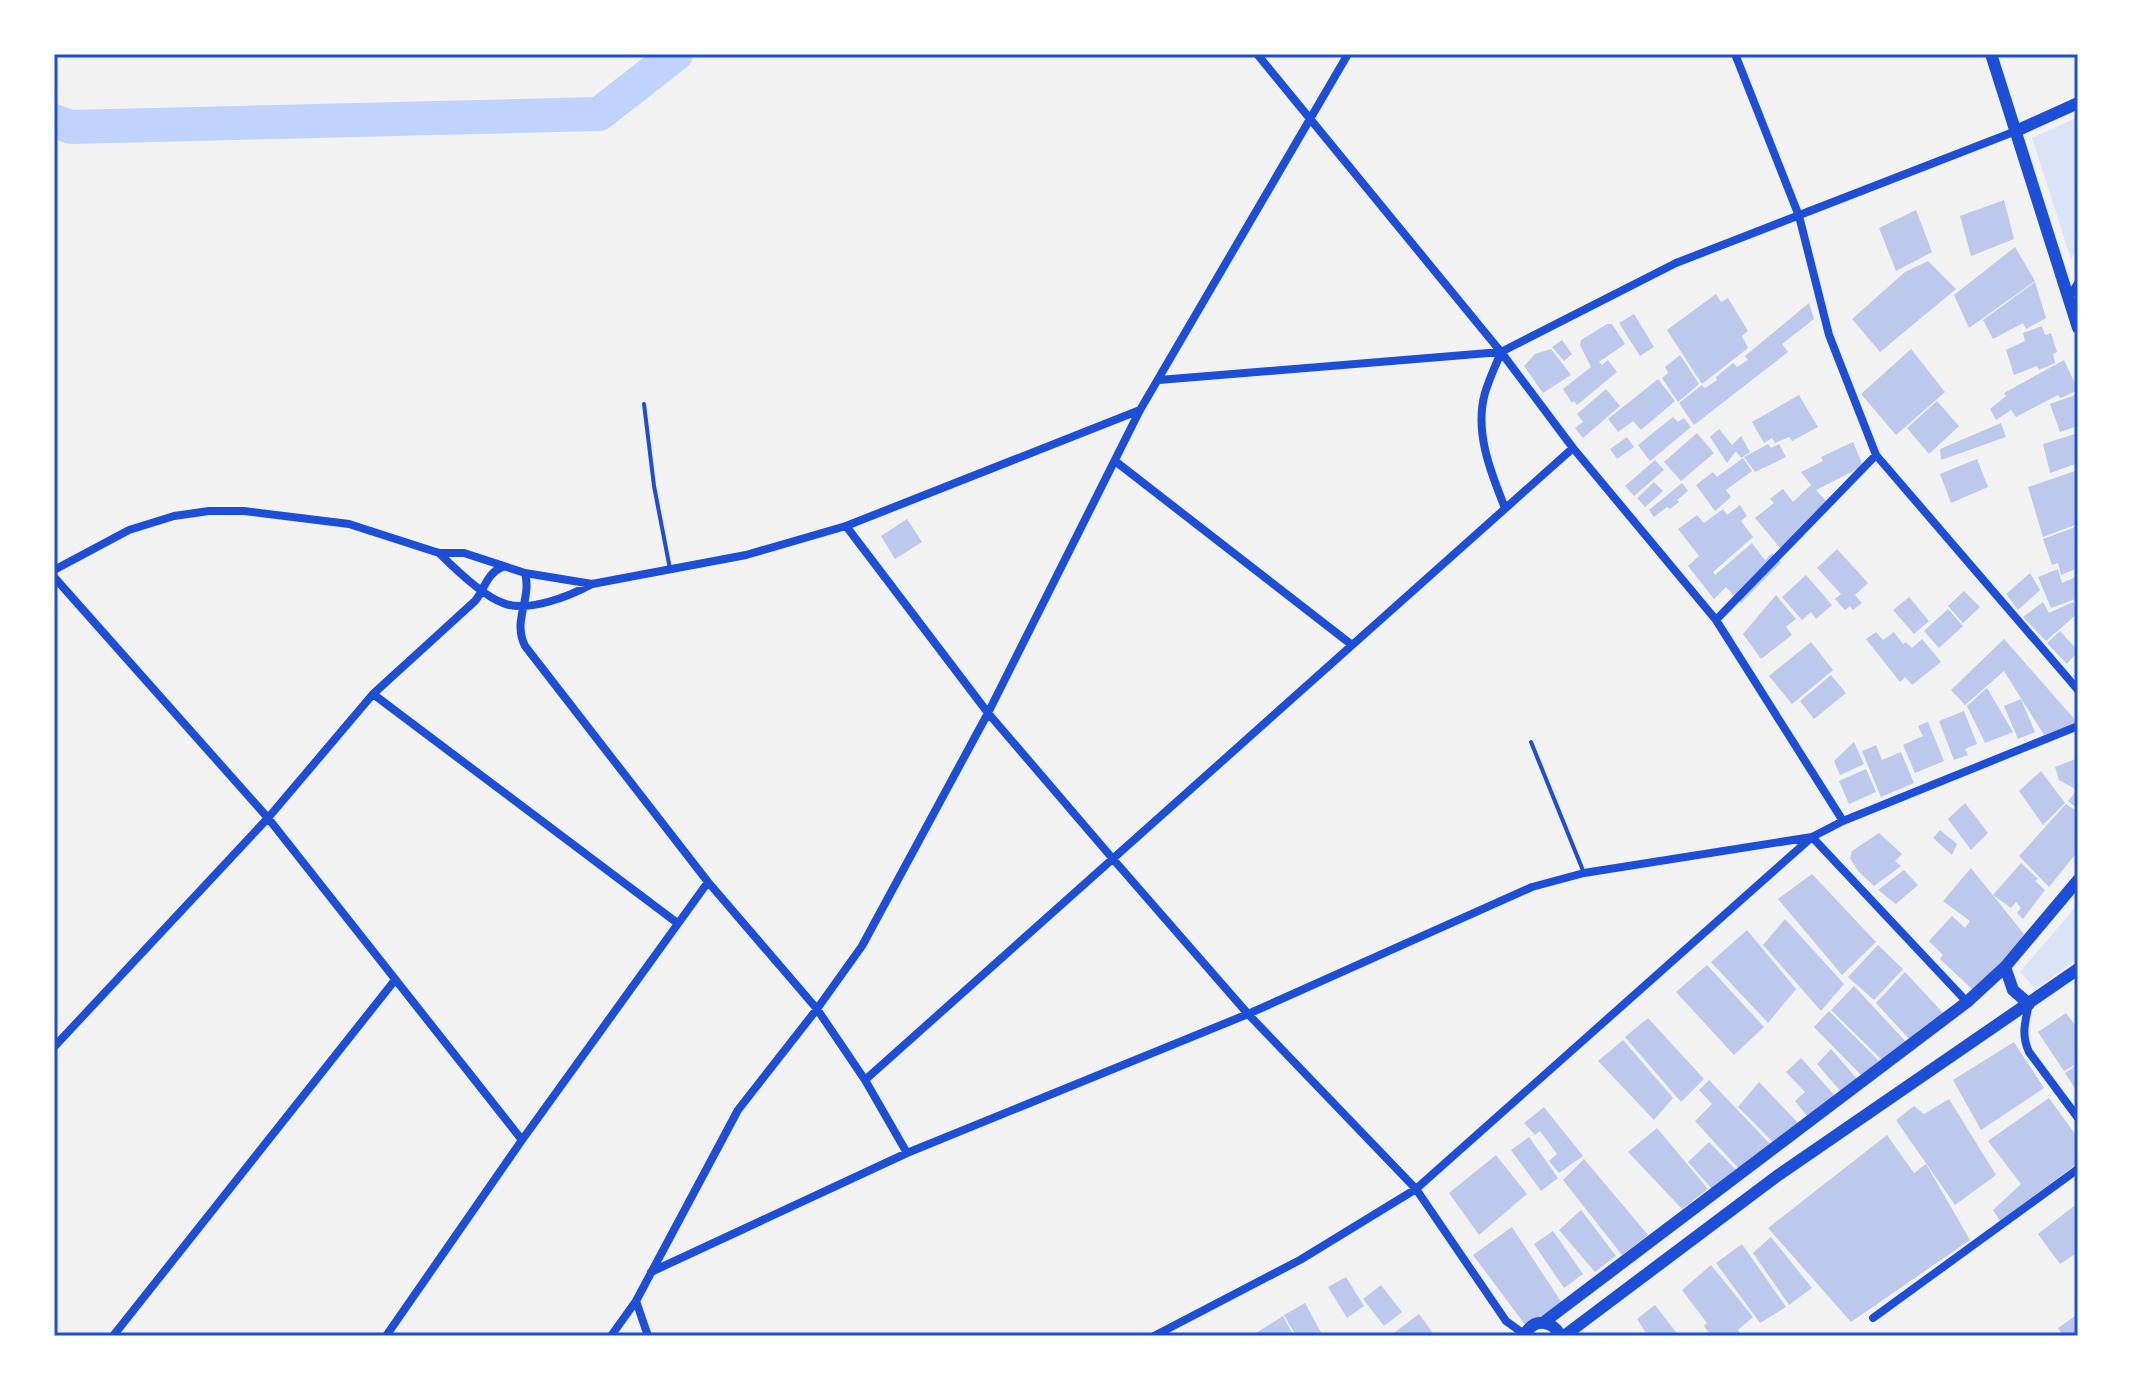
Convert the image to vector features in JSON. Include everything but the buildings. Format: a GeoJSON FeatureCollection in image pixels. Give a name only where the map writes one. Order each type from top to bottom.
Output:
{"type":"FeatureCollection","features":[{"type":"Feature","properties":{"kind":"main road"},"geometry":{"type":"LineString","coordinates":[[1991,54],[2078,328]]}},
{"type":"Feature","properties":{"kind":"main road"},"geometry":{"type":"LineString","coordinates":[[2016,131],[2078,103]]}},
{"type":"Feature","properties":{"kind":"main road"},"geometry":{"type":"LineString","coordinates":[[1524,1335],[1533,1325],[1544,1322],[1967,1002],[2005,967],[2078,880]]}},
{"type":"Feature","properties":{"kind":"main road"},"geometry":{"type":"LineString","coordinates":[[2005,967],[2013,990],[2029,1004]]}},
{"type":"Feature","properties":{"kind":"main road"},"geometry":{"type":"LineString","coordinates":[[1544,1322],[1556,1327],[1562,1336],[1777,1176],[2078,969]]}},
{"type":"Feature","properties":{"kind":"street"},"geometry":{"type":"LineString","coordinates":[[1257,54],[1501,352],[1573,448],[1716,620],[1843,821]]}},
{"type":"Feature","properties":{"kind":"street"},"geometry":{"type":"LineString","coordinates":[[611,1336],[636,1301],[738,1110],[862,946],[988,713],[1140,410],[1348,54]]}},
{"type":"Feature","properties":{"kind":"street"},"geometry":{"type":"LineString","coordinates":[[1735,54],[1799,216],[1829,335],[1876,455],[2078,690]]}},
{"type":"Feature","properties":{"kind":"street"},"geometry":{"type":"LineString","coordinates":[[1159,380],[1501,352],[1676,263],[2016,131]]}},
{"type":"Feature","properties":{"kind":"street"},"geometry":{"type":"LineString","coordinates":[[2069,298],[2078,283]]}},
{"type":"Feature","properties":{"kind":"street"},"geometry":{"type":"LineString","coordinates":[[1501,352],[1484,396],[1482,428],[1487,464],[1505,508]]}},
{"type":"Feature","properties":{"kind":"street"},"geometry":{"type":"LineString","coordinates":[[439,553],[483,591],[502,603],[523,606],[564,598],[592,584],[746,555],[846,526],[1140,410]]}},
{"type":"Feature","properties":{"kind":"street"},"geometry":{"type":"LineString","coordinates":[[865,1080],[1573,448]]}},
{"type":"Feature","properties":{"kind":"street"},"geometry":{"type":"LineString","coordinates":[[1716,620],[1876,455]]}},
{"type":"Feature","properties":{"kind":"street"},"geometry":{"type":"LineString","coordinates":[[1115,461],[1352,645]]}},
{"type":"Feature","properties":{"kind":"street"},"geometry":{"type":"LineString","coordinates":[[54,570],[129,530],[174,516],[209,511],[244,511],[349,524],[439,553],[464,553],[525,573],[592,584]]}},
{"type":"Feature","properties":{"kind":"street"},"geometry":{"type":"LineString","coordinates":[[846,526],[988,713],[1248,1014],[1416,1189],[1506,1321],[1524,1335]]}},
{"type":"Feature","properties":{"kind":"street"},"geometry":{"type":"LineString","coordinates":[[54,1047],[268,818],[373,694],[475,601],[489,576],[502,567]]}},
{"type":"Feature","properties":{"kind":"street"},"geometry":{"type":"LineString","coordinates":[[525,573],[528,584],[518,623],[525,646],[708,882],[817,1009],[865,1080],[907,1153]]}},
{"type":"Feature","properties":{"kind":"street"},"geometry":{"type":"LineString","coordinates":[[54,577],[268,818],[522,1140]]}},
{"type":"Feature","properties":{"kind":"street"},"geometry":{"type":"LineString","coordinates":[[373,694],[676,922]]}},
{"type":"Feature","properties":{"kind":"street"},"geometry":{"type":"LineString","coordinates":[[1154,1336],[1300,1260],[1416,1189],[1812,837],[1843,821],[2078,726]]}},
{"type":"Feature","properties":{"kind":"street"},"geometry":{"type":"LineString","coordinates":[[651,1272],[907,1153],[1248,1014],[1532,887],[1584,873],[1812,837]]}},
{"type":"Feature","properties":{"kind":"street"},"geometry":{"type":"LineString","coordinates":[[1812,837],[1967,1002]]}},
{"type":"Feature","properties":{"kind":"street"},"geometry":{"type":"LineString","coordinates":[[386,1336],[676,922],[708,882]]}},
{"type":"Feature","properties":{"kind":"street"},"geometry":{"type":"LineString","coordinates":[[113,1336],[395,980]]}},
{"type":"Feature","properties":{"kind":"street"},"geometry":{"type":"LineString","coordinates":[[2029,1004],[2023,1029],[2024,1041],[2078,1118]]}},
{"type":"Feature","properties":{"kind":"street"},"geometry":{"type":"LineString","coordinates":[[1873,1318],[2078,1169]]}},
{"type":"Feature","properties":{"kind":"street"},"geometry":{"type":"LineString","coordinates":[[636,1301],[648,1336]]}},
{"type":"Feature","properties":{"kind":"lane"},"geometry":{"type":"LineString","coordinates":[[644,404],[654,486],[670,569]]}},
{"type":"Feature","properties":{"kind":"lane"},"geometry":{"type":"LineString","coordinates":[[1531,742],[1584,873]]}},
{"type":"Feature","properties":{"kind":"shaded area"},"geometry":{"type":"Polygon","coordinates":[[[2078,117],[2078,248],[2071,259],[2032,138],[2078,117]]]}},
{"type":"Feature","properties":{"kind":"shaded area"},"geometry":{"type":"Polygon","coordinates":[[[2078,904],[2078,958],[2036,989],[2020,972],[2078,904]]]}},
{"type":"Feature","properties":{"kind":"waterway"},"geometry":{"type":"LineString","coordinates":[[54,121],[71,127],[599,114],[676,54]]}}]}
